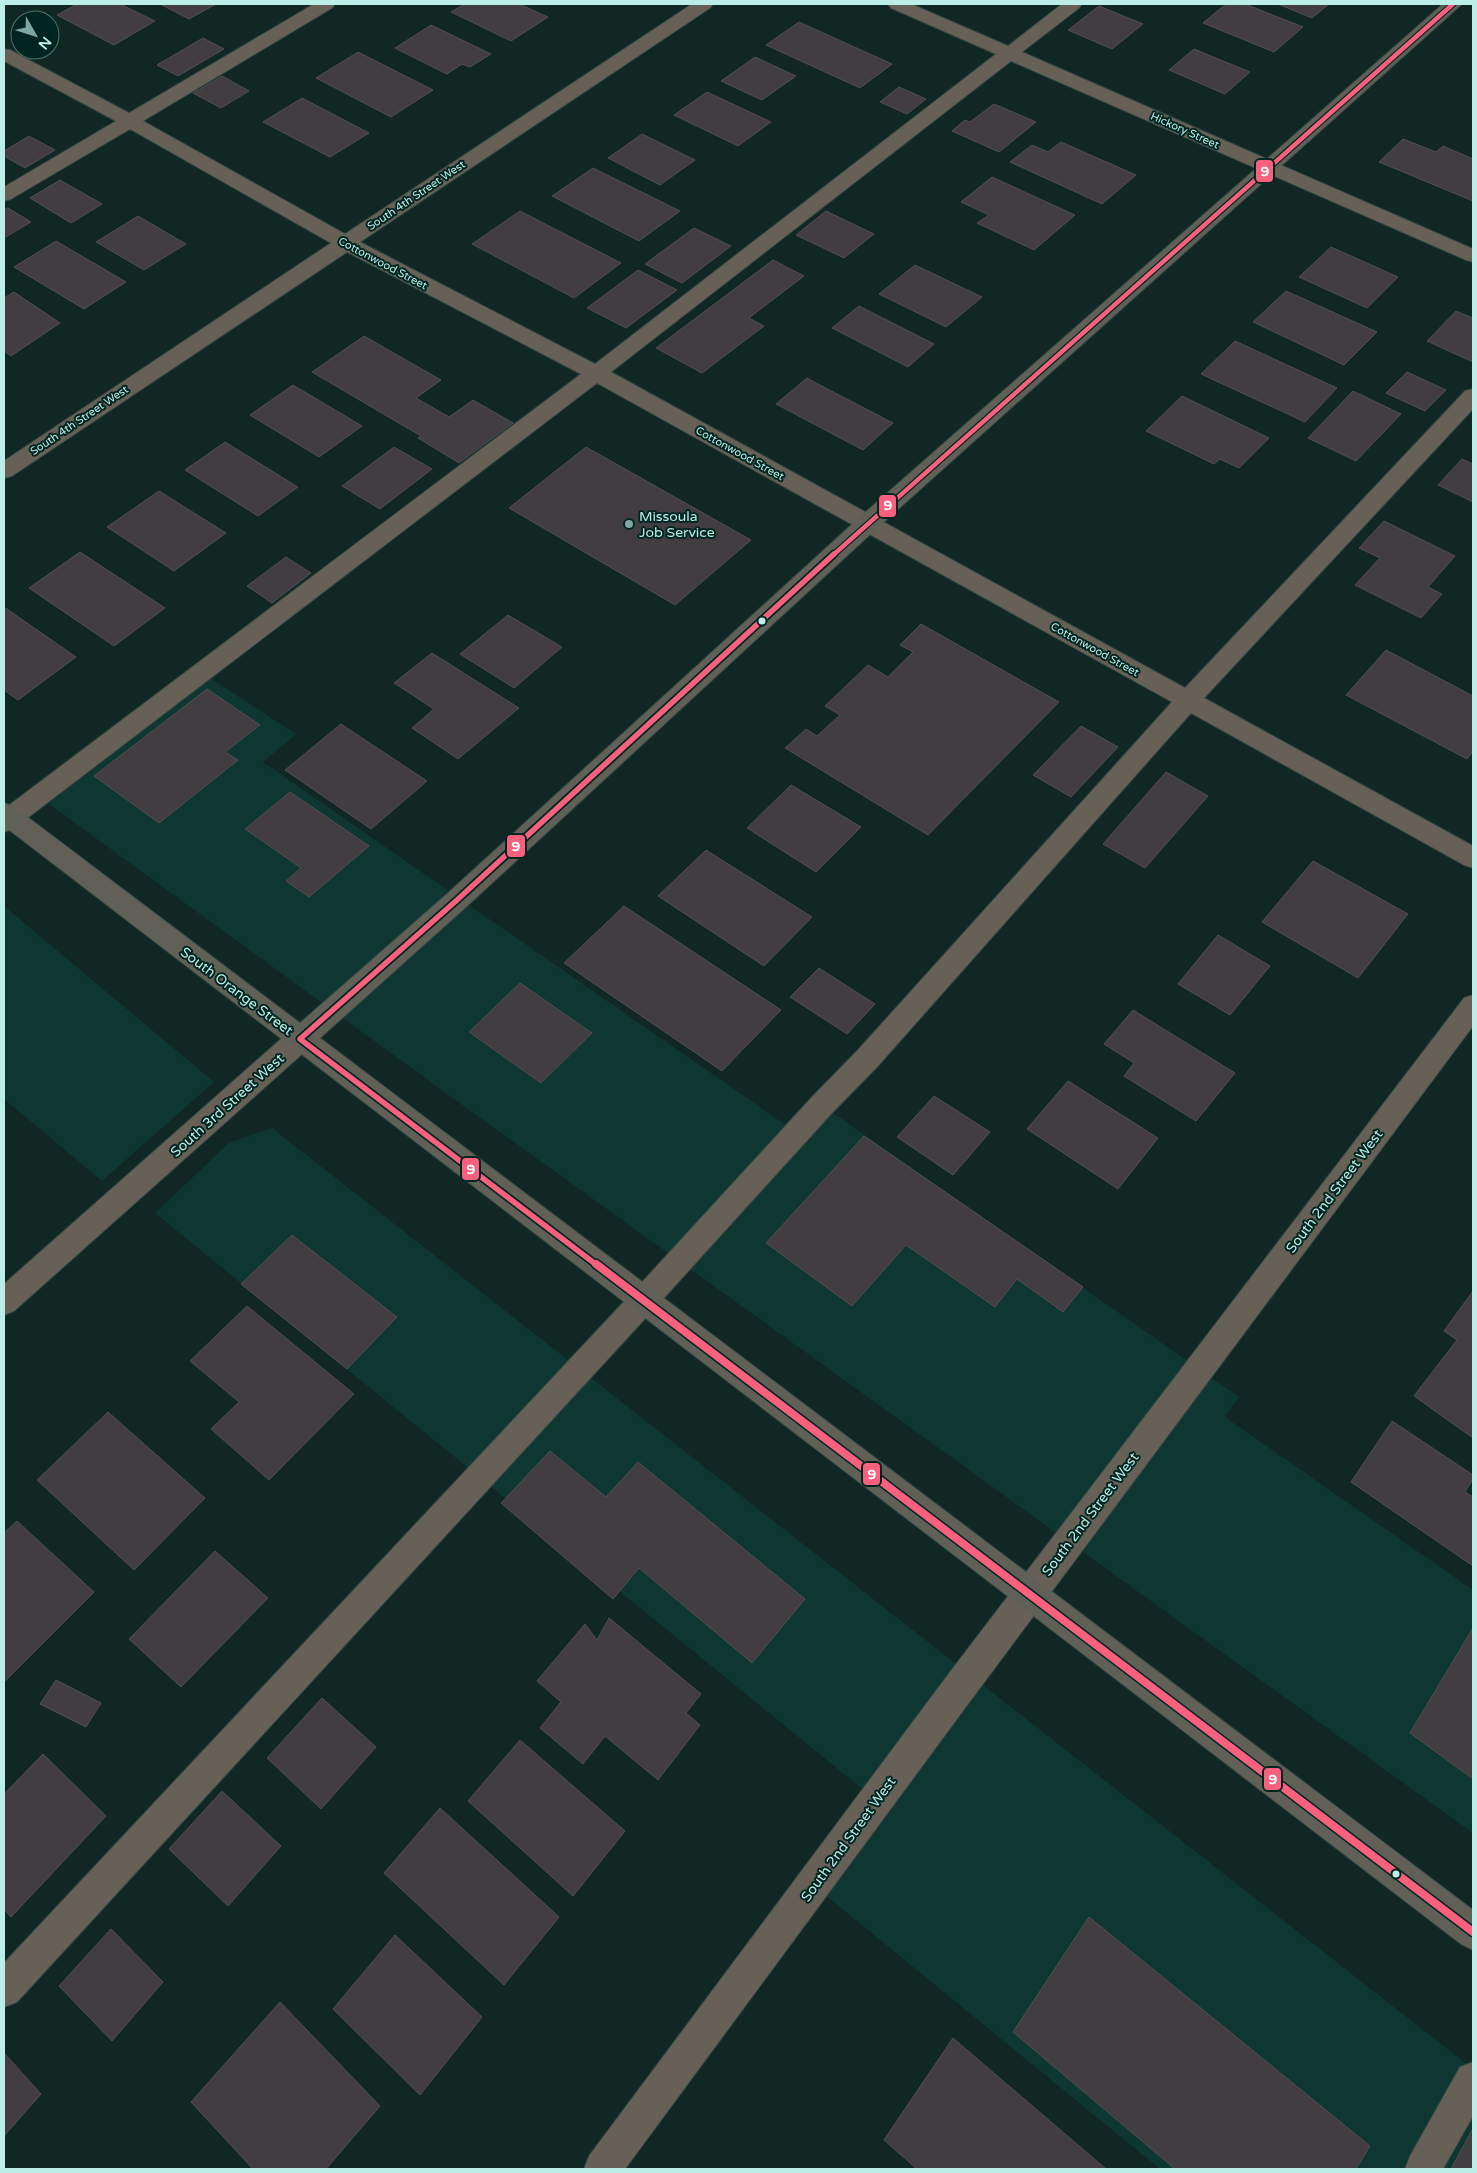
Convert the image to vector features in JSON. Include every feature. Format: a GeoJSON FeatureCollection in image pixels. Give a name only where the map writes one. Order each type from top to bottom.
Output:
{"type":"FeatureCollection","features":[{"type":"Feature","properties":{"kind":"main road","name":"South 3rd Street West"},"geometry":{"type":"LineString","coordinates":[[300,1039],[457,900],[868,523],[1454,4]]}},
{"type":"Feature","properties":{"kind":"main road","name":"South Orange Street"},"geometry":{"type":"LineString","coordinates":[[6,818],[300,1039],[1473,1932]]}},
{"type":"Feature","properties":{"kind":"street"},"geometry":{"type":"LineString","coordinates":[[4,195],[326,4]]}},
{"type":"Feature","properties":{"kind":"street","name":"South 4th Street West"},"geometry":{"type":"LineString","coordinates":[[4,471],[344,242],[704,4]]}},
{"type":"Feature","properties":{"kind":"street","name":"Hickory Street"},"geometry":{"type":"LineString","coordinates":[[897,4],[1473,256]]}},
{"type":"Feature","properties":{"kind":"street"},"geometry":{"type":"LineString","coordinates":[[6,818],[596,373],[1008,52],[1073,4]]}},
{"type":"Feature","properties":{"kind":"street","name":"Cottonwood Street"},"geometry":{"type":"LineString","coordinates":[[4,54],[130,121],[344,242],[596,373],[1473,858]]}},
{"type":"Feature","properties":{"kind":"street"},"geometry":{"type":"LineString","coordinates":[[4,1989],[644,1301],[802,1125],[867,1059],[1188,700],[1473,396]]}},
{"type":"Feature","properties":{"kind":"street","name":"South 2nd Street West"},"geometry":{"type":"LineString","coordinates":[[602,2169],[1030,1594],[1473,1006]]}},
{"type":"Feature","properties":{"kind":"street","name":"South 3rd Street West"},"geometry":{"type":"LineString","coordinates":[[4,1302],[300,1039]]}},
{"type":"Feature","properties":{"kind":"street"},"geometry":{"type":"LineString","coordinates":[[1423,2169],[1473,2080]]}},
{"type":"Feature","properties":{"kind":"shaded area"},"geometry":{"type":"Polygon","coordinates":[[[202,673],[296,734],[263,762],[796,1132],[822,1105],[1239,1397],[1225,1417],[1473,1590],[1473,1833],[450,1096],[38,796],[202,673]]]}},
{"type":"Feature","properties":{"kind":"shaded area"},"geometry":{"type":"Polygon","coordinates":[[[4,906],[214,1082],[102,1181],[4,1099],[4,906]]]}},
{"type":"Feature","properties":{"kind":"shaded area"},"geometry":{"type":"Polygon","coordinates":[[[272,1128],[1473,2069],[1473,2169],[1160,2169],[813,1885],[876,1800],[155,1213],[229,1143],[272,1128]]]}},
{"type":"Feature","properties":{"kind":"building"},"geometry":{"type":"Polygon","coordinates":[[[77,4],[120,4],[155,21],[114,45],[60,17],[60,13],[77,4]]]}},
{"type":"Feature","properties":{"kind":"building"},"geometry":{"type":"Polygon","coordinates":[[[160,4],[216,4],[189,19],[160,4]]]}},
{"type":"Feature","properties":{"kind":"building"},"geometry":{"type":"Polygon","coordinates":[[[465,4],[519,4],[548,17],[511,41],[451,12],[465,4]]]}},
{"type":"Feature","properties":{"kind":"building"},"geometry":{"type":"Polygon","coordinates":[[[1226,4],[1245,4],[1303,27],[1274,52],[1203,23],[1226,4]]]}},
{"type":"Feature","properties":{"kind":"building"},"geometry":{"type":"Polygon","coordinates":[[[1278,4],[1329,4],[1312,18],[1278,4]]]}},
{"type":"Feature","properties":{"kind":"building"},"geometry":{"type":"Polygon","coordinates":[[[1099,6],[1143,24],[1112,49],[1068,30],[1099,6]]]}},
{"type":"Feature","properties":{"kind":"building"},"geometry":{"type":"Polygon","coordinates":[[[799,22],[892,64],[860,88],[766,45],[799,22]]]}},
{"type":"Feature","properties":{"kind":"building"},"geometry":{"type":"Polygon","coordinates":[[[431,25],[491,54],[470,67],[462,64],[447,74],[395,48],[431,25]]]}},
{"type":"Feature","properties":{"kind":"building"},"geometry":{"type":"Polygon","coordinates":[[[203,38],[224,49],[178,76],[157,65],[203,38]]]}},
{"type":"Feature","properties":{"kind":"building"},"geometry":{"type":"Polygon","coordinates":[[[1194,49],[1250,72],[1225,94],[1169,70],[1194,49]]]}},
{"type":"Feature","properties":{"kind":"building"},"geometry":{"type":"Polygon","coordinates":[[[358,52],[433,90],[391,117],[316,78],[358,52]]]}},
{"type":"Feature","properties":{"kind":"building"},"geometry":{"type":"Polygon","coordinates":[[[755,57],[796,76],[762,100],[721,81],[755,57]]]}},
{"type":"Feature","properties":{"kind":"building"},"geometry":{"type":"Polygon","coordinates":[[[222,76],[249,91],[221,108],[193,93],[222,76]]]}},
{"type":"Feature","properties":{"kind":"building"},"geometry":{"type":"Polygon","coordinates":[[[899,87],[926,99],[907,114],[880,102],[899,87]]]}},
{"type":"Feature","properties":{"kind":"building"},"geometry":{"type":"Polygon","coordinates":[[[707,92],[771,122],[738,146],[674,115],[707,92]]]}},
{"type":"Feature","properties":{"kind":"building"},"geometry":{"type":"Polygon","coordinates":[[[302,98],[369,133],[330,157],[263,122],[302,98]]]}},
{"type":"Feature","properties":{"kind":"building"},"geometry":{"type":"Polygon","coordinates":[[[994,104],[1036,122],[999,152],[952,131],[965,120],[970,122],[994,104]]]}},
{"type":"Feature","properties":{"kind":"building"},"geometry":{"type":"Polygon","coordinates":[[[642,134],[695,160],[660,185],[608,158],[642,134]]]}},
{"type":"Feature","properties":{"kind":"building"},"geometry":{"type":"Polygon","coordinates":[[[29,136],[55,150],[25,168],[4,156],[4,151],[29,136]]]}},
{"type":"Feature","properties":{"kind":"building"},"geometry":{"type":"Polygon","coordinates":[[[1403,139],[1436,152],[1443,146],[1473,159],[1473,201],[1379,162],[1403,139]]]}},
{"type":"Feature","properties":{"kind":"building"},"geometry":{"type":"Polygon","coordinates":[[[1061,142],[1136,175],[1102,204],[1010,162],[1032,145],[1048,152],[1061,142]]]}},
{"type":"Feature","properties":{"kind":"building"},"geometry":{"type":"Polygon","coordinates":[[[593,168],[680,211],[639,241],[552,196],[593,168]]]}},
{"type":"Feature","properties":{"kind":"building"},"geometry":{"type":"Polygon","coordinates":[[[992,177],[1075,215],[1034,250],[977,223],[989,215],[961,202],[992,177]]]}},
{"type":"Feature","properties":{"kind":"building"},"geometry":{"type":"Polygon","coordinates":[[[60,180],[102,204],[71,223],[30,198],[60,180]]]}},
{"type":"Feature","properties":{"kind":"building"},"geometry":{"type":"Polygon","coordinates":[[[8,208],[31,222],[4,238],[4,210],[8,208]]]}},
{"type":"Feature","properties":{"kind":"building"},"geometry":{"type":"Polygon","coordinates":[[[520,211],[621,263],[574,298],[472,244],[520,211]]]}},
{"type":"Feature","properties":{"kind":"building"},"geometry":{"type":"Polygon","coordinates":[[[826,211],[874,234],[844,258],[796,235],[826,211]]]}},
{"type":"Feature","properties":{"kind":"building"},"geometry":{"type":"Polygon","coordinates":[[[138,216],[186,244],[144,270],[96,242],[138,216]]]}},
{"type":"Feature","properties":{"kind":"building"},"geometry":{"type":"Polygon","coordinates":[[[694,228],[731,246],[682,283],[645,264],[694,228]]]}},
{"type":"Feature","properties":{"kind":"building"},"geometry":{"type":"Polygon","coordinates":[[[56,241],[126,282],[84,309],[14,267],[56,241]]]}},
{"type":"Feature","properties":{"kind":"building"},"geometry":{"type":"Polygon","coordinates":[[[1331,247],[1398,277],[1367,308],[1299,277],[1331,247]]]}},
{"type":"Feature","properties":{"kind":"building"},"geometry":{"type":"Polygon","coordinates":[[[773,260],[804,276],[749,318],[764,326],[702,373],[656,348],[773,260]]]}},
{"type":"Feature","properties":{"kind":"building"},"geometry":{"type":"Polygon","coordinates":[[[915,265],[982,297],[946,327],[879,294],[915,265]]]}},
{"type":"Feature","properties":{"kind":"building"},"geometry":{"type":"Polygon","coordinates":[[[638,270],[677,290],[626,328],[587,308],[638,270]]]}},
{"type":"Feature","properties":{"kind":"building"},"geometry":{"type":"Polygon","coordinates":[[[1286,291],[1377,332],[1344,365],[1253,322],[1286,291]]]}},
{"type":"Feature","properties":{"kind":"building"},"geometry":{"type":"Polygon","coordinates":[[[14,292],[60,323],[11,356],[4,351],[4,298],[14,292]]]}},
{"type":"Feature","properties":{"kind":"building"},"geometry":{"type":"Polygon","coordinates":[[[859,306],[934,344],[908,367],[832,328],[859,306]]]}},
{"type":"Feature","properties":{"kind":"building"},"geometry":{"type":"Polygon","coordinates":[[[1456,311],[1473,318],[1473,362],[1427,341],[1456,311]]]}},
{"type":"Feature","properties":{"kind":"building"},"geometry":{"type":"Polygon","coordinates":[[[364,336],[441,380],[416,398],[449,417],[473,400],[513,423],[459,463],[418,438],[421,436],[312,372],[364,336]]]}},
{"type":"Feature","properties":{"kind":"building"},"geometry":{"type":"Polygon","coordinates":[[[1235,341],[1337,388],[1305,422],[1201,374],[1235,341]]]}},
{"type":"Feature","properties":{"kind":"building"},"geometry":{"type":"Polygon","coordinates":[[[1407,372],[1446,390],[1425,411],[1386,393],[1407,372]]]}},
{"type":"Feature","properties":{"kind":"building"},"geometry":{"type":"Polygon","coordinates":[[[807,378],[893,423],[863,450],[776,404],[807,378]]]}},
{"type":"Feature","properties":{"kind":"building"},"geometry":{"type":"Polygon","coordinates":[[[293,385],[362,426],[319,457],[250,415],[293,385]]]}},
{"type":"Feature","properties":{"kind":"building"},"geometry":{"type":"Polygon","coordinates":[[[1353,391],[1401,414],[1356,461],[1308,438],[1353,391]]]}},
{"type":"Feature","properties":{"kind":"building"},"geometry":{"type":"Polygon","coordinates":[[[1182,396],[1269,438],[1239,468],[1220,459],[1214,464],[1146,431],[1182,396]]]}},
{"type":"Feature","properties":{"kind":"building"},"geometry":{"type":"Polygon","coordinates":[[[225,442],[298,487],[258,516],[185,470],[225,442]]]}},
{"type":"Feature","properties":{"kind":"building"},"geometry":{"type":"Polygon","coordinates":[[[394,447],[432,469],[380,509],[342,486],[394,447]]]}},
{"type":"Feature","properties":{"kind":"building","name":"Missoula Job Service"},"geometry":{"type":"Polygon","coordinates":[[[586,447],[751,540],[675,605],[509,508],[586,447]]]}},
{"type":"Feature","properties":{"kind":"building"},"geometry":{"type":"Polygon","coordinates":[[[1462,459],[1473,464],[1473,502],[1438,485],[1462,459]]]}},
{"type":"Feature","properties":{"kind":"building"},"geometry":{"type":"Polygon","coordinates":[[[159,491],[226,533],[174,571],[107,527],[159,491]]]}},
{"type":"Feature","properties":{"kind":"building"},"geometry":{"type":"Polygon","coordinates":[[[1384,521],[1455,556],[1428,587],[1442,594],[1421,618],[1355,585],[1380,558],[1359,548],[1384,521]]]}},
{"type":"Feature","properties":{"kind":"building"},"geometry":{"type":"Polygon","coordinates":[[[80,552],[165,608],[114,646],[29,588],[80,552]]]}},
{"type":"Feature","properties":{"kind":"building"},"geometry":{"type":"Polygon","coordinates":[[[286,557],[311,573],[272,603],[247,586],[286,557]]]}},
{"type":"Feature","properties":{"kind":"building"},"geometry":{"type":"Polygon","coordinates":[[[4,607],[76,657],[18,700],[4,690],[4,607]]]}},
{"type":"Feature","properties":{"kind":"building"},"geometry":{"type":"Polygon","coordinates":[[[508,615],[562,647],[514,688],[460,654],[508,615]]]}},
{"type":"Feature","properties":{"kind":"building"},"geometry":{"type":"Polygon","coordinates":[[[921,624],[1059,702],[928,835],[785,748],[806,729],[817,736],[840,715],[825,706],[868,665],[888,677],[913,652],[900,645],[921,624]]]}},
{"type":"Feature","properties":{"kind":"building"},"geometry":{"type":"Polygon","coordinates":[[[1386,650],[1473,696],[1473,751],[1467,759],[1346,695],[1386,650]]]}},
{"type":"Feature","properties":{"kind":"building"},"geometry":{"type":"Polygon","coordinates":[[[432,653],[519,708],[458,759],[412,728],[434,709],[394,683],[432,653]]]}},
{"type":"Feature","properties":{"kind":"building"},"geometry":{"type":"Polygon","coordinates":[[[207,689],[260,725],[225,752],[238,760],[159,823],[94,776],[207,689]]]}},
{"type":"Feature","properties":{"kind":"building"},"geometry":{"type":"Polygon","coordinates":[[[341,724],[427,781],[371,829],[285,770],[341,724]]]}},
{"type":"Feature","properties":{"kind":"building"},"geometry":{"type":"Polygon","coordinates":[[[1081,726],[1118,747],[1071,797],[1033,775],[1081,726]]]}},
{"type":"Feature","properties":{"kind":"building"},"geometry":{"type":"Polygon","coordinates":[[[1166,772],[1208,796],[1145,868],[1103,844],[1166,772]]]}},
{"type":"Feature","properties":{"kind":"building"},"geometry":{"type":"Polygon","coordinates":[[[791,785],[861,827],[816,872],[747,828],[791,785]]]}},
{"type":"Feature","properties":{"kind":"building"},"geometry":{"type":"Polygon","coordinates":[[[290,792],[369,846],[309,897],[286,881],[301,868],[245,829],[290,792]]]}},
{"type":"Feature","properties":{"kind":"building"},"geometry":{"type":"Polygon","coordinates":[[[706,850],[812,917],[764,966],[658,896],[706,850]]]}},
{"type":"Feature","properties":{"kind":"building"},"geometry":{"type":"Polygon","coordinates":[[[1313,861],[1408,914],[1358,978],[1262,922],[1313,861]]]}},
{"type":"Feature","properties":{"kind":"building"},"geometry":{"type":"Polygon","coordinates":[[[624,906],[781,1010],[722,1071],[564,963],[624,906]]]}},
{"type":"Feature","properties":{"kind":"building"},"geometry":{"type":"Polygon","coordinates":[[[1218,935],[1270,966],[1230,1015],[1178,984],[1218,935]]]}},
{"type":"Feature","properties":{"kind":"building"},"geometry":{"type":"Polygon","coordinates":[[[819,968],[875,1004],[847,1034],[790,997],[819,968]]]}},
{"type":"Feature","properties":{"kind":"building"},"geometry":{"type":"Polygon","coordinates":[[[520,983],[592,1033],[541,1083],[469,1032],[520,983]]]}},
{"type":"Feature","properties":{"kind":"building"},"geometry":{"type":"Polygon","coordinates":[[[1133,1010],[1235,1073],[1196,1121],[1124,1076],[1134,1063],[1104,1044],[1133,1010]]]}},
{"type":"Feature","properties":{"kind":"building"},"geometry":{"type":"Polygon","coordinates":[[[1068,1081],[1158,1138],[1118,1189],[1027,1129],[1068,1081]]]}},
{"type":"Feature","properties":{"kind":"building"},"geometry":{"type":"Polygon","coordinates":[[[934,1096],[990,1132],[953,1175],[897,1137],[934,1096]]]}},
{"type":"Feature","properties":{"kind":"building"},"geometry":{"type":"Polygon","coordinates":[[[864,1136],[1083,1287],[1063,1312],[1017,1279],[995,1307],[906,1245],[852,1306],[766,1243],[864,1136]]]}},
{"type":"Feature","properties":{"kind":"building"},"geometry":{"type":"Polygon","coordinates":[[[292,1235],[397,1317],[347,1369],[241,1284],[292,1235]]]}},
{"type":"Feature","properties":{"kind":"building"},"geometry":{"type":"Polygon","coordinates":[[[1473,1291],[1473,1438],[1414,1396],[1457,1340],[1444,1331],[1473,1291]]]}},
{"type":"Feature","properties":{"kind":"building"},"geometry":{"type":"Polygon","coordinates":[[[247,1306],[354,1394],[269,1480],[211,1429],[239,1402],[190,1361],[247,1306]]]}},
{"type":"Feature","properties":{"kind":"building"},"geometry":{"type":"Polygon","coordinates":[[[108,1412],[205,1498],[134,1570],[37,1480],[108,1412]]]}},
{"type":"Feature","properties":{"kind":"building"},"geometry":{"type":"Polygon","coordinates":[[[1392,1421],[1473,1475],[1473,1479],[1465,1492],[1473,1497],[1473,1566],[1351,1482],[1392,1421]]]}},
{"type":"Feature","properties":{"kind":"building"},"geometry":{"type":"Polygon","coordinates":[[[550,1451],[606,1497],[638,1462],[805,1599],[752,1663],[639,1568],[613,1599],[501,1503],[550,1451]]]}},
{"type":"Feature","properties":{"kind":"building"},"geometry":{"type":"Polygon","coordinates":[[[17,1521],[94,1592],[5,1681],[4,1533],[17,1521]]]}},
{"type":"Feature","properties":{"kind":"building"},"geometry":{"type":"Polygon","coordinates":[[[215,1551],[268,1598],[181,1687],[129,1639],[215,1551]]]}},
{"type":"Feature","properties":{"kind":"building"},"geometry":{"type":"Polygon","coordinates":[[[609,1618],[701,1694],[686,1713],[700,1725],[658,1780],[605,1736],[583,1764],[540,1728],[561,1702],[537,1681],[585,1624],[597,1640],[609,1618]]]}},
{"type":"Feature","properties":{"kind":"building"},"geometry":{"type":"Polygon","coordinates":[[[1473,1628],[1473,1779],[1410,1733],[1473,1628]]]}},
{"type":"Feature","properties":{"kind":"building"},"geometry":{"type":"Polygon","coordinates":[[[56,1680],[101,1703],[86,1727],[40,1704],[56,1680]]]}},
{"type":"Feature","properties":{"kind":"building"},"geometry":{"type":"Polygon","coordinates":[[[322,1698],[376,1747],[321,1809],[267,1758],[322,1698]]]}},
{"type":"Feature","properties":{"kind":"building"},"geometry":{"type":"Polygon","coordinates":[[[520,1740],[625,1831],[573,1896],[468,1801],[520,1740]]]}},
{"type":"Feature","properties":{"kind":"building"},"geometry":{"type":"Polygon","coordinates":[[[43,1754],[106,1816],[11,1917],[4,1909],[4,1794],[43,1754]]]}},
{"type":"Feature","properties":{"kind":"building"},"geometry":{"type":"Polygon","coordinates":[[[222,1791],[281,1846],[228,1906],[169,1849],[222,1791]]]}},
{"type":"Feature","properties":{"kind":"building"},"geometry":{"type":"Polygon","coordinates":[[[440,1808],[559,1917],[504,1985],[384,1873],[440,1808]]]}},
{"type":"Feature","properties":{"kind":"building"},"geometry":{"type":"Polygon","coordinates":[[[1089,1917],[1370,2146],[1356,2169],[1175,2169],[1013,2032],[1089,1917]]]}},
{"type":"Feature","properties":{"kind":"building"},"geometry":{"type":"Polygon","coordinates":[[[111,1929],[163,1982],[112,2041],[59,1986],[111,1929]]]}},
{"type":"Feature","properties":{"kind":"building"},"geometry":{"type":"Polygon","coordinates":[[[395,1935],[482,2017],[420,2095],[333,2009],[395,1935]]]}},
{"type":"Feature","properties":{"kind":"building"},"geometry":{"type":"Polygon","coordinates":[[[280,2002],[380,2106],[326,2169],[253,2169],[191,2102],[280,2002]]]}},
{"type":"Feature","properties":{"kind":"building"},"geometry":{"type":"Polygon","coordinates":[[[953,2038],[1106,2169],[917,2169],[884,2140],[953,2038]]]}},
{"type":"Feature","properties":{"kind":"building"},"geometry":{"type":"Polygon","coordinates":[[[4,2053],[41,2094],[4,2136],[4,2053]]]}},
{"type":"Feature","properties":{"kind":"building"},"geometry":{"type":"Polygon","coordinates":[[[1472,2130],[1473,2169],[1451,2169],[1472,2130]]]}},
{"type":"Feature","properties":{"kind":"transit line","name":"9"},"geometry":{"type":"LineString","coordinates":[[1453,4],[868,523],[457,900],[300,1039],[1473,1932]]}},
{"type":"Feature","properties":{"kind":"place","name":"Missoula Job Service"},"geometry":{"type":"Point","coordinates":[629,524]}}]}
